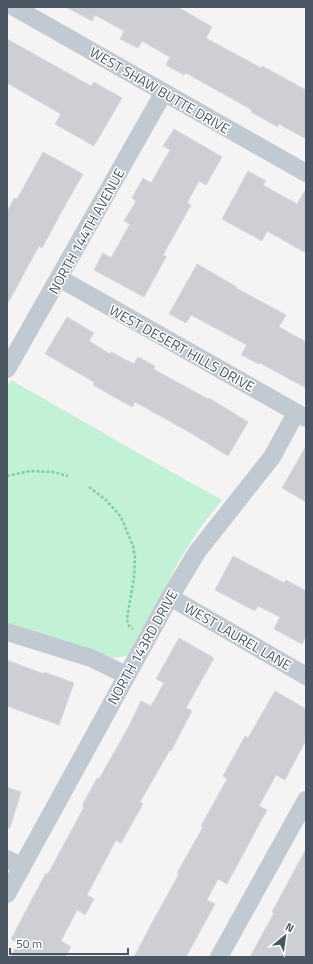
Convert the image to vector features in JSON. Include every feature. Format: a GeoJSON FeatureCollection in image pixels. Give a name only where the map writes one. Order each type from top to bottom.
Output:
{"type":"FeatureCollection","features":[{"type":"Feature","properties":{"kind":"street","name":"WEST SHAW BUTTE DRIVE"},"geometry":{"type":"LineString","coordinates":[[14,7],[306,173]]}},
{"type":"Feature","properties":{"kind":"street","name":"NORTH 144TH AVENUE"},"geometry":{"type":"LineString","coordinates":[[7,369],[164,92]]}},
{"type":"Feature","properties":{"kind":"street","name":"WEST DESERT HILLS DRIVE"},"geometry":{"type":"LineString","coordinates":[[59,278],[301,415]]}},
{"type":"Feature","properties":{"kind":"street","name":"NORTH 143RD DRIVE"},"geometry":{"type":"LineString","coordinates":[[7,894],[14,863],[126,675],[170,597],[198,552],[272,457],[301,415]]}},
{"type":"Feature","properties":{"kind":"street","name":"WEST LAUREL LANE"},"geometry":{"type":"LineString","coordinates":[[170,597],[306,676]]}},
{"type":"Feature","properties":{"kind":"street"},"geometry":{"type":"LineString","coordinates":[[7,632],[91,658],[126,675]]}},
{"type":"Feature","properties":{"kind":"street"},"geometry":{"type":"LineString","coordinates":[[219,957],[306,800]]}},
{"type":"Feature","properties":{"kind":"path"},"geometry":{"type":"LineString","coordinates":[[7,476],[30,471],[53,472],[68,476]]}},
{"type":"Feature","properties":{"kind":"path"},"geometry":{"type":"LineString","coordinates":[[89,486],[106,500],[121,517],[133,546],[135,557],[134,578],[128,620],[129,626],[133,629]]}},
{"type":"Feature","properties":{"kind":"green space"},"geometry":{"type":"Polygon","coordinates":[[[11,380],[222,500],[200,528],[180,559],[143,630],[127,656],[113,658],[7,625],[7,387],[11,380]]]}},
{"type":"Feature","properties":{"kind":"building"},"geometry":{"type":"Polygon","coordinates":[[[66,7],[178,7],[212,27],[206,38],[261,68],[262,66],[306,90],[306,139],[279,124],[278,127],[251,112],[252,110],[186,73],[184,75],[166,65],[170,57],[142,41],[138,48],[120,39],[124,31],[95,15],[92,21],[66,7]]]}},
{"type":"Feature","properties":{"kind":"building"},"geometry":{"type":"Polygon","coordinates":[[[7,39],[91,86],[94,82],[122,98],[94,146],[55,124],[61,114],[7,83],[7,39]]]}},
{"type":"Feature","properties":{"kind":"building"},"geometry":{"type":"Polygon","coordinates":[[[174,129],[222,157],[206,185],[199,181],[187,203],[191,205],[163,255],[166,257],[144,297],[94,270],[103,253],[111,258],[130,224],[124,221],[136,201],[132,198],[143,178],[151,183],[170,150],[163,146],[174,129]]]}},
{"type":"Feature","properties":{"kind":"building"},"geometry":{"type":"Polygon","coordinates":[[[43,152],[83,174],[42,248],[39,246],[7,305],[7,212],[14,198],[17,199],[43,152]]]}},
{"type":"Feature","properties":{"kind":"building"},"geometry":{"type":"Polygon","coordinates":[[[248,171],[266,181],[263,185],[297,204],[306,189],[306,253],[267,231],[262,241],[222,219],[248,171]]]}},
{"type":"Feature","properties":{"kind":"building"},"geometry":{"type":"Polygon","coordinates":[[[197,264],[237,287],[236,288],[286,315],[279,327],[306,342],[306,388],[260,363],[259,364],[241,355],[247,345],[191,315],[186,323],[169,314],[197,264]]]}},
{"type":"Feature","properties":{"kind":"building"},"geometry":{"type":"Polygon","coordinates":[[[67,317],[94,333],[89,341],[110,354],[111,352],[134,364],[138,357],[155,366],[153,369],[208,399],[209,398],[248,422],[228,456],[135,402],[132,407],[93,385],[94,382],[45,354],[67,317]]]}},
{"type":"Feature","properties":{"kind":"building"},"geometry":{"type":"Polygon","coordinates":[[[306,446],[306,502],[282,488],[306,446]]]}},
{"type":"Feature","properties":{"kind":"building"},"geometry":{"type":"Polygon","coordinates":[[[233,556],[284,583],[286,580],[306,591],[306,636],[302,644],[274,629],[280,617],[258,606],[255,611],[215,590],[233,556]]]}},
{"type":"Feature","properties":{"kind":"building"},"geometry":{"type":"Polygon","coordinates":[[[179,638],[214,658],[186,708],[192,711],[171,751],[170,750],[140,802],[143,804],[121,843],[116,840],[87,895],[94,899],[85,915],[77,910],[61,941],[71,947],[65,957],[11,957],[18,943],[11,939],[46,873],[48,874],[84,807],[82,806],[97,778],[99,779],[128,728],[141,701],[151,706],[164,683],[156,679],[179,638]]]}},
{"type":"Feature","properties":{"kind":"building"},"geometry":{"type":"Polygon","coordinates":[[[7,660],[44,674],[44,672],[74,683],[59,725],[7,706],[7,660]]]}},
{"type":"Feature","properties":{"kind":"building"},"geometry":{"type":"Polygon","coordinates":[[[275,691],[306,709],[306,740],[285,780],[276,775],[259,806],[267,810],[227,884],[218,879],[207,900],[215,904],[186,957],[134,957],[179,874],[177,873],[203,827],[201,826],[227,779],[223,776],[245,736],[248,738],[275,691]]]}},
{"type":"Feature","properties":{"kind":"building"},"geometry":{"type":"Polygon","coordinates":[[[7,787],[21,792],[10,828],[7,828],[7,787]]]}},
{"type":"Feature","properties":{"kind":"building"},"geometry":{"type":"Polygon","coordinates":[[[306,849],[306,957],[250,957],[274,913],[272,912],[306,849]]]}}]}
